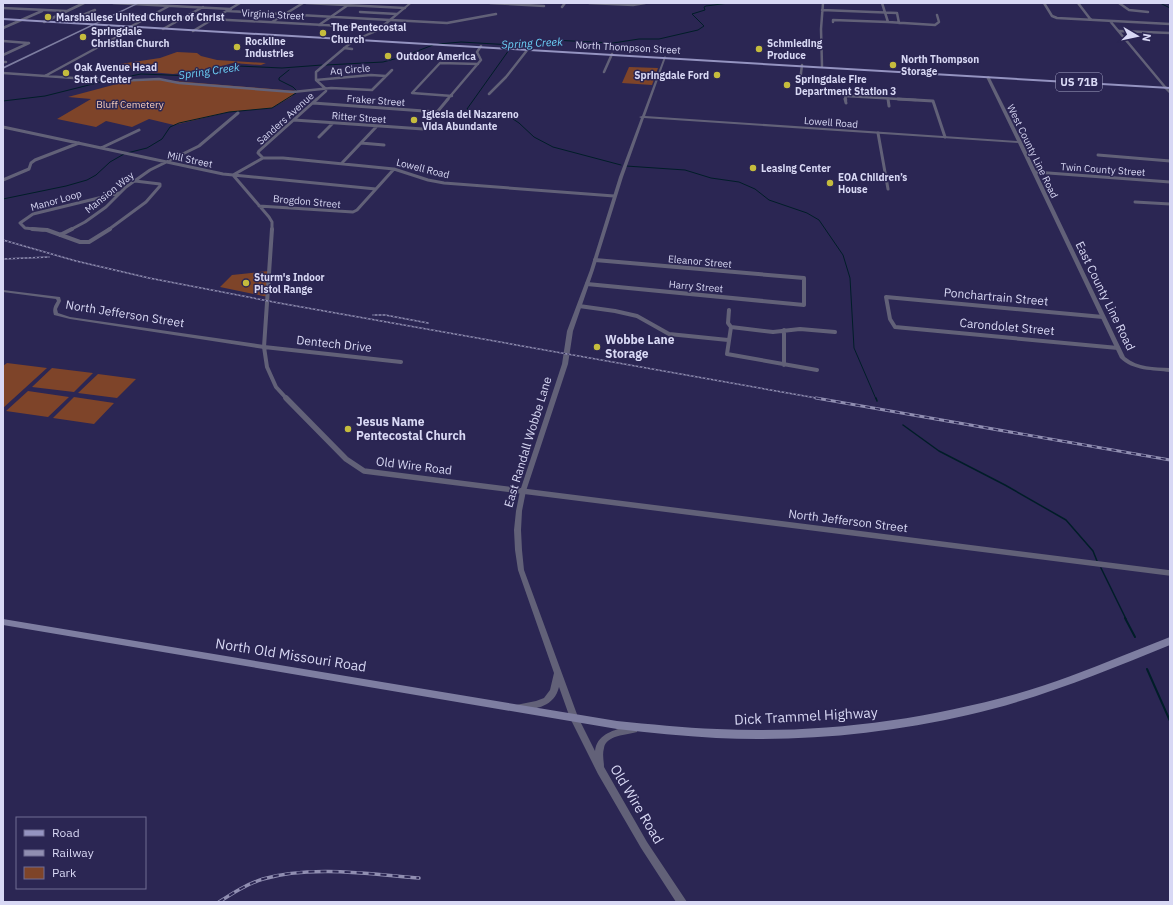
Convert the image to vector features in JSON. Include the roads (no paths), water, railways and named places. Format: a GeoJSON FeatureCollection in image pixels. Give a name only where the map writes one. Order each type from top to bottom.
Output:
{"type":"FeatureCollection","features":[{"type":"Feature","properties":{"kind":"main road"},"geometry":{"type":"LineString","coordinates":[[3,68],[138,4]]}},
{"type":"Feature","properties":{"kind":"main road","name":"North Thompson Street"},"geometry":{"type":"LineString","coordinates":[[3,19],[822,66],[988,77]]}},
{"type":"Feature","properties":{"kind":"main road","name":"US 71B"},"geometry":{"type":"LineString","coordinates":[[988,77],[1168,87]]}},
{"type":"Feature","properties":{"kind":"main road","name":"North Old Missouri Road"},"geometry":{"type":"LineString","coordinates":[[3,622],[574,718]]}},
{"type":"Feature","properties":{"kind":"main road","name":"Dick Trammel Highway"},"geometry":{"type":"LineString","coordinates":[[574,718],[639,727],[727,734],[781,734],[842,731],[916,722],[958,714],[1018,698],[1049,688],[1170,641]]}},
{"type":"Feature","properties":{"kind":"street"},"geometry":{"type":"LineString","coordinates":[[44,22],[84,3]]}},
{"type":"Feature","properties":{"kind":"street"},"geometry":{"type":"LineString","coordinates":[[113,3],[231,9]]}},
{"type":"Feature","properties":{"kind":"street"},"geometry":{"type":"LineString","coordinates":[[129,27],[174,3]]}},
{"type":"Feature","properties":{"kind":"street"},"geometry":{"type":"LineString","coordinates":[[193,31],[240,3]]}},
{"type":"Feature","properties":{"kind":"street"},"geometry":{"type":"LineString","coordinates":[[272,22],[303,3]]}},
{"type":"Feature","properties":{"kind":"street"},"geometry":{"type":"LineString","coordinates":[[306,3],[405,8]]}},
{"type":"Feature","properties":{"kind":"street"},"geometry":{"type":"LineString","coordinates":[[319,25],[350,3]]}},
{"type":"Feature","properties":{"kind":"street"},"geometry":{"type":"LineString","coordinates":[[354,40],[380,28],[411,3]]}},
{"type":"Feature","properties":{"kind":"street"},"geometry":{"type":"LineString","coordinates":[[490,3],[544,6]]}},
{"type":"Feature","properties":{"kind":"street"},"geometry":{"type":"LineString","coordinates":[[562,7],[565,3]]}},
{"type":"Feature","properties":{"kind":"street"},"geometry":{"type":"LineString","coordinates":[[589,3],[633,5],[645,3]]}},
{"type":"Feature","properties":{"kind":"street"},"geometry":{"type":"LineString","coordinates":[[822,66],[821,30],[823,3]]}},
{"type":"Feature","properties":{"kind":"street"},"geometry":{"type":"LineString","coordinates":[[882,3],[888,22]]}},
{"type":"Feature","properties":{"kind":"street"},"geometry":{"type":"LineString","coordinates":[[1044,3],[1052,16],[1055,18],[1170,24]]}},
{"type":"Feature","properties":{"kind":"street"},"geometry":{"type":"LineString","coordinates":[[1078,3],[1091,20]]}},
{"type":"Feature","properties":{"kind":"street"},"geometry":{"type":"LineString","coordinates":[[1119,3],[1128,10],[1148,12]]}},
{"type":"Feature","properties":{"kind":"street"},"geometry":{"type":"LineString","coordinates":[[163,29],[203,7]]}},
{"type":"Feature","properties":{"kind":"street"},"geometry":{"type":"LineString","coordinates":[[3,8],[67,11]]}},
{"type":"Feature","properties":{"kind":"street"},"geometry":{"type":"LineString","coordinates":[[3,28],[43,10]]}},
{"type":"Feature","properties":{"kind":"street"},"geometry":{"type":"LineString","coordinates":[[82,16],[95,10]]}},
{"type":"Feature","properties":{"kind":"street"},"geometry":{"type":"LineString","coordinates":[[822,10],[897,13],[899,23]]}},
{"type":"Feature","properties":{"kind":"street"},"geometry":{"type":"LineString","coordinates":[[226,11],[447,23],[496,14]]}},
{"type":"Feature","properties":{"kind":"street"},"geometry":{"type":"LineString","coordinates":[[360,12],[398,14]]}},
{"type":"Feature","properties":{"kind":"street","name":"Virginia Street"},"geometry":{"type":"LineString","coordinates":[[117,14],[380,28]]}},
{"type":"Feature","properties":{"kind":"street"},"geometry":{"type":"LineString","coordinates":[[59,15],[110,17]]}},
{"type":"Feature","properties":{"kind":"street"},"geometry":{"type":"LineString","coordinates":[[833,22],[833,20],[935,25],[939,22],[937,15]]}},
{"type":"Feature","properties":{"kind":"street"},"geometry":{"type":"LineString","coordinates":[[1110,21],[1168,87],[1170,93]]}},
{"type":"Feature","properties":{"kind":"street"},"geometry":{"type":"LineString","coordinates":[[44,76],[135,27]]}},
{"type":"Feature","properties":{"kind":"street"},"geometry":{"type":"LineString","coordinates":[[1119,31],[1170,33]]}},
{"type":"Feature","properties":{"kind":"street"},"geometry":{"type":"LineString","coordinates":[[368,34],[367,38],[377,41]]}},
{"type":"Feature","properties":{"kind":"street","name":"Sanders Avenue"},"geometry":{"type":"LineString","coordinates":[[263,158],[258,153],[259,151],[324,93],[326,89],[316,80],[316,72],[354,40]]}},
{"type":"Feature","properties":{"kind":"street"},"geometry":{"type":"LineString","coordinates":[[3,41],[29,43],[3,55]]}},
{"type":"Feature","properties":{"kind":"street"},"geometry":{"type":"LineString","coordinates":[[109,42],[161,45]]}},
{"type":"Feature","properties":{"kind":"street"},"geometry":{"type":"LineString","coordinates":[[438,112],[478,64],[481,59],[477,52],[481,46]]}},
{"type":"Feature","properties":{"kind":"street"},"geometry":{"type":"LineString","coordinates":[[344,48],[352,49]]}},
{"type":"Feature","properties":{"kind":"street"},"geometry":{"type":"LineString","coordinates":[[489,94],[506,77],[528,49]]}},
{"type":"Feature","properties":{"kind":"street"},"geometry":{"type":"LineString","coordinates":[[3,51],[20,52]]}},
{"type":"Feature","properties":{"kind":"street"},"geometry":{"type":"LineString","coordinates":[[604,72],[606,63],[612,54]]}},
{"type":"Feature","properties":{"kind":"street","name":"East Randall Wobbe Lane"},"geometry":{"type":"LineString","coordinates":[[574,718],[523,577],[517,550],[518,511],[523,491],[565,364],[570,331],[595,260],[614,196],[664,57]]}},
{"type":"Feature","properties":{"kind":"street"},"geometry":{"type":"LineString","coordinates":[[452,96],[412,93],[440,63],[478,64]]}},
{"type":"Feature","properties":{"kind":"street"},"geometry":{"type":"LineString","coordinates":[[800,81],[802,65]]}},
{"type":"Feature","properties":{"kind":"street","name":"Aq Circle"},"geometry":{"type":"LineString","coordinates":[[3,73],[116,81],[154,79],[179,83],[294,92],[326,89],[372,90],[392,70]]}},
{"type":"Feature","properties":{"kind":"street","name":"Aq Circle"},"geometry":{"type":"LineString","coordinates":[[316,80],[371,75],[386,76]]}},
{"type":"Feature","properties":{"kind":"street","name":"West County Line Road"},"geometry":{"type":"LineString","coordinates":[[988,77],[1064,233]]}},
{"type":"Feature","properties":{"kind":"street"},"geometry":{"type":"LineString","coordinates":[[846,103],[845,96],[933,101],[945,137]]}},
{"type":"Feature","properties":{"kind":"street"},"geometry":{"type":"LineString","coordinates":[[888,99],[889,106]]}},
{"type":"Feature","properties":{"kind":"street","name":"Fraker Street"},"geometry":{"type":"LineString","coordinates":[[313,103],[438,112]]}},
{"type":"Feature","properties":{"kind":"street","name":"Ritter Street"},"geometry":{"type":"LineString","coordinates":[[294,120],[423,129],[438,112]]}},
{"type":"Feature","properties":{"kind":"street","name":"Mansion Way"},"geometry":{"type":"LineString","coordinates":[[60,235],[85,222],[106,207],[119,193],[153,168],[199,146],[238,113]]}},
{"type":"Feature","properties":{"kind":"street","name":"Lowell Road"},"geometry":{"type":"LineString","coordinates":[[642,117],[1020,142]]}},
{"type":"Feature","properties":{"kind":"street"},"geometry":{"type":"LineString","coordinates":[[319,137],[333,123]]}},
{"type":"Feature","properties":{"kind":"street"},"geometry":{"type":"LineString","coordinates":[[342,163],[377,126]]}},
{"type":"Feature","properties":{"kind":"street","name":"Mill Street"},"geometry":{"type":"LineString","coordinates":[[3,127],[233,175],[376,189]]}},
{"type":"Feature","properties":{"kind":"street"},"geometry":{"type":"LineString","coordinates":[[101,148],[138,130]]}},
{"type":"Feature","properties":{"kind":"street"},"geometry":{"type":"LineString","coordinates":[[878,133],[888,189]]}},
{"type":"Feature","properties":{"kind":"street"},"geometry":{"type":"LineString","coordinates":[[3,180],[26,171],[35,160],[62,151],[79,143]]}},
{"type":"Feature","properties":{"kind":"street"},"geometry":{"type":"LineString","coordinates":[[361,143],[384,145]]}},
{"type":"Feature","properties":{"kind":"street"},"geometry":{"type":"LineString","coordinates":[[1098,155],[1170,161]]}},
{"type":"Feature","properties":{"kind":"street","name":"Lowell Road"},"geometry":{"type":"LineString","coordinates":[[233,175],[263,158],[283,158],[394,169],[428,180],[444,182],[614,196]]}},
{"type":"Feature","properties":{"kind":"street"},"geometry":{"type":"LineString","coordinates":[[376,189],[394,169]]}},
{"type":"Feature","properties":{"kind":"street","name":"Twin County Street"},"geometry":{"type":"LineString","coordinates":[[1035,172],[1170,182]]}},
{"type":"Feature","properties":{"kind":"street","name":"Old Wire Road"},"geometry":{"type":"LineString","coordinates":[[233,175],[272,222],[264,347],[267,367],[276,387],[346,459],[360,470],[376,474],[523,491]]}},
{"type":"Feature","properties":{"kind":"street","name":"Manor Loop"},"geometry":{"type":"LineString","coordinates":[[119,193],[105,195],[33,214],[20,224],[25,228],[47,230],[84,242],[95,240],[113,225],[140,207],[160,186],[160,184],[155,183],[135,181]]}},
{"type":"Feature","properties":{"kind":"street","name":"Brogdon Street"},"geometry":{"type":"LineString","coordinates":[[259,206],[353,212],[357,210],[376,189]]}},
{"type":"Feature","properties":{"kind":"street"},"geometry":{"type":"LineString","coordinates":[[1135,202],[1170,204]]}},
{"type":"Feature","properties":{"kind":"street","name":"East County Line Road"},"geometry":{"type":"LineString","coordinates":[[1064,233],[1123,358],[1131,364],[1170,370]]}},
{"type":"Feature","properties":{"kind":"street","name":"Eleanor Street"},"geometry":{"type":"LineString","coordinates":[[595,260],[804,278],[804,305]]}},
{"type":"Feature","properties":{"kind":"street","name":"Harry Street"},"geometry":{"type":"LineString","coordinates":[[586,284],[804,305]]}},
{"type":"Feature","properties":{"kind":"street","name":"North Jefferson Street"},"geometry":{"type":"LineString","coordinates":[[3,291],[58,298],[60,301],[55,309],[56,314],[70,318],[264,347]]}},
{"type":"Feature","properties":{"kind":"street","name":"Ponchartrain Street"},"geometry":{"type":"LineString","coordinates":[[894,327],[890,319],[886,297],[1103,317]]}},
{"type":"Feature","properties":{"kind":"street"},"geometry":{"type":"LineString","coordinates":[[579,306],[617,311],[638,316],[652,323],[662,332],[669,334],[728,340]]}},
{"type":"Feature","properties":{"kind":"street"},"geometry":{"type":"LineString","coordinates":[[729,310],[728,323],[731,327],[728,340],[728,355],[817,370]]}},
{"type":"Feature","properties":{"kind":"street"},"geometry":{"type":"LineString","coordinates":[[731,327],[773,332],[800,329],[835,332]]}},
{"type":"Feature","properties":{"kind":"street","name":"Carondolet Street"},"geometry":{"type":"LineString","coordinates":[[894,327],[1118,348]]}},
{"type":"Feature","properties":{"kind":"street"},"geometry":{"type":"LineString","coordinates":[[784,330],[784,365]]}},
{"type":"Feature","properties":{"kind":"street","name":"Dentech Drive"},"geometry":{"type":"LineString","coordinates":[[264,347],[402,362]]}},
{"type":"Feature","properties":{"kind":"street","name":"North Jefferson Street"},"geometry":{"type":"LineString","coordinates":[[523,491],[1170,573]]}},
{"type":"Feature","properties":{"kind":"street"},"geometry":{"type":"LineString","coordinates":[[518,708],[542,703],[551,697],[556,689],[557,672]]}},
{"type":"Feature","properties":{"kind":"street","name":"Old Wire Road"},"geometry":{"type":"LineString","coordinates":[[574,718],[601,771],[644,845],[682,902]]}},
{"type":"Feature","properties":{"kind":"street"},"geometry":{"type":"LineString","coordinates":[[601,771],[598,752],[602,740],[613,733],[639,727]]}},
{"type":"Feature","properties":{"kind":"waterway","name":"Spring Creek"},"geometry":{"type":"LineString","coordinates":[[439,44],[461,42],[512,45],[552,40],[613,43],[639,39],[659,39],[698,30],[704,26],[692,14],[705,10],[704,7],[706,6],[729,3]]}},
{"type":"Feature","properties":{"kind":"waterway"},"geometry":{"type":"LineString","coordinates":[[1160,3],[1170,8]]}},
{"type":"Feature","properties":{"kind":"waterway","name":"Spring Creek"},"geometry":{"type":"LineString","coordinates":[[326,65],[383,62],[402,57],[433,45]]}},
{"type":"Feature","properties":{"kind":"waterway"},"geometry":{"type":"LineString","coordinates":[[509,50],[467,109],[471,112],[507,115],[519,123],[534,137],[553,147],[621,165]]}},
{"type":"Feature","properties":{"kind":"waterway","name":"Spring Creek"},"geometry":{"type":"LineString","coordinates":[[110,80],[141,74],[194,76],[238,66],[282,68],[322,65]]}},
{"type":"Feature","properties":{"kind":"waterway"},"geometry":{"type":"LineString","coordinates":[[289,70],[279,78],[279,80],[293,87],[297,91]]}},
{"type":"Feature","properties":{"kind":"waterway","name":"Spring Creek"},"geometry":{"type":"LineString","coordinates":[[3,101],[45,96],[105,81]]}},
{"type":"Feature","properties":{"kind":"waterway"},"geometry":{"type":"LineString","coordinates":[[127,153],[147,148],[162,139],[170,127],[179,123],[229,112],[272,108],[296,93]]}},
{"type":"Feature","properties":{"kind":"waterway"},"geometry":{"type":"LineString","coordinates":[[3,199],[66,186],[87,180],[96,175],[110,162],[124,154]]}},
{"type":"Feature","properties":{"kind":"waterway"},"geometry":{"type":"LineString","coordinates":[[626,166],[685,170],[711,178],[739,182],[755,189],[769,200],[807,213],[819,220],[843,255],[850,278],[854,348],[876,399]]}},
{"type":"Feature","properties":{"kind":"waterway"},"geometry":{"type":"LineString","coordinates":[[903,425],[939,451],[1005,485],[1066,520],[1093,551],[1097,561]]}},
{"type":"Feature","properties":{"kind":"waterway"},"geometry":{"type":"LineString","coordinates":[[1101,568],[1126,619]]}},
{"type":"Feature","properties":{"kind":"waterway"},"geometry":{"type":"LineString","coordinates":[[1125,618],[1135,637]]}},
{"type":"Feature","properties":{"kind":"waterway"},"geometry":{"type":"LineString","coordinates":[[1147,669],[1170,721]]}},
{"type":"Feature","properties":{"kind":"railway"},"geometry":{"type":"LineString","coordinates":[[3,240],[76,261],[149,278],[279,303],[822,399]]}},
{"type":"Feature","properties":{"kind":"railway"},"geometry":{"type":"LineString","coordinates":[[3,259],[49,257]]}},
{"type":"Feature","properties":{"kind":"railway"},"geometry":{"type":"LineString","coordinates":[[373,315],[385,315],[428,323]]}},
{"type":"Feature","properties":{"kind":"railway"},"geometry":{"type":"LineString","coordinates":[[816,398],[1170,460]]}},
{"type":"Feature","properties":{"kind":"railway"},"geometry":{"type":"LineString","coordinates":[[219,902],[240,889],[257,881],[300,872],[320,871],[360,873],[419,878]]}},
{"type":"Feature","properties":{"kind":"place","name":"Marshallese United Church of Christ"},"geometry":{"type":"Point","coordinates":[48,17]}},
{"type":"Feature","properties":{"kind":"place","name":"The Pentecostal Church"},"geometry":{"type":"Point","coordinates":[323,33]}},
{"type":"Feature","properties":{"kind":"place","name":"Springdale Christian Church"},"geometry":{"type":"Point","coordinates":[83,37]}},
{"type":"Feature","properties":{"kind":"place","name":"Rockline Industries"},"geometry":{"type":"Point","coordinates":[237,47]}},
{"type":"Feature","properties":{"kind":"place","name":"Schmieding Produce"},"geometry":{"type":"Point","coordinates":[759,49]}},
{"type":"Feature","properties":{"kind":"place","name":"Outdoor America"},"geometry":{"type":"Point","coordinates":[388,56]}},
{"type":"Feature","properties":{"kind":"place","name":"North Thompson Storage"},"geometry":{"type":"Point","coordinates":[893,65]}},
{"type":"Feature","properties":{"kind":"place","name":"Oak Avenue Head Start Center"},"geometry":{"type":"Point","coordinates":[66,73]}},
{"type":"Feature","properties":{"kind":"place","name":"Springdale Ford"},"geometry":{"type":"Point","coordinates":[717,75]}},
{"type":"Feature","properties":{"kind":"place","name":"Springdale Fire Department Station 3"},"geometry":{"type":"Point","coordinates":[787,85]}},
{"type":"Feature","properties":{"kind":"place","name":"Iglesia del Nazareno Vida Abundante"},"geometry":{"type":"Point","coordinates":[414,120]}},
{"type":"Feature","properties":{"kind":"place","name":"Leasing Center"},"geometry":{"type":"Point","coordinates":[753,168]}},
{"type":"Feature","properties":{"kind":"place","name":"EOA Children’s House"},"geometry":{"type":"Point","coordinates":[830,183]}},
{"type":"Feature","properties":{"kind":"place","name":"Sturm's Indoor Pistol Range"},"geometry":{"type":"Point","coordinates":[246,283]}},
{"type":"Feature","properties":{"kind":"place","name":"Wobbe Lane Storage"},"geometry":{"type":"Point","coordinates":[597,347]}},
{"type":"Feature","properties":{"kind":"place","name":"Jesus Name Pentecostal Church"},"geometry":{"type":"Point","coordinates":[348,429]}},
{"type":"Feature","properties":{"kind":"park label","name":"Bluff Cemetery"},"geometry":{"type":"Point","coordinates":[130,104]}}]}
